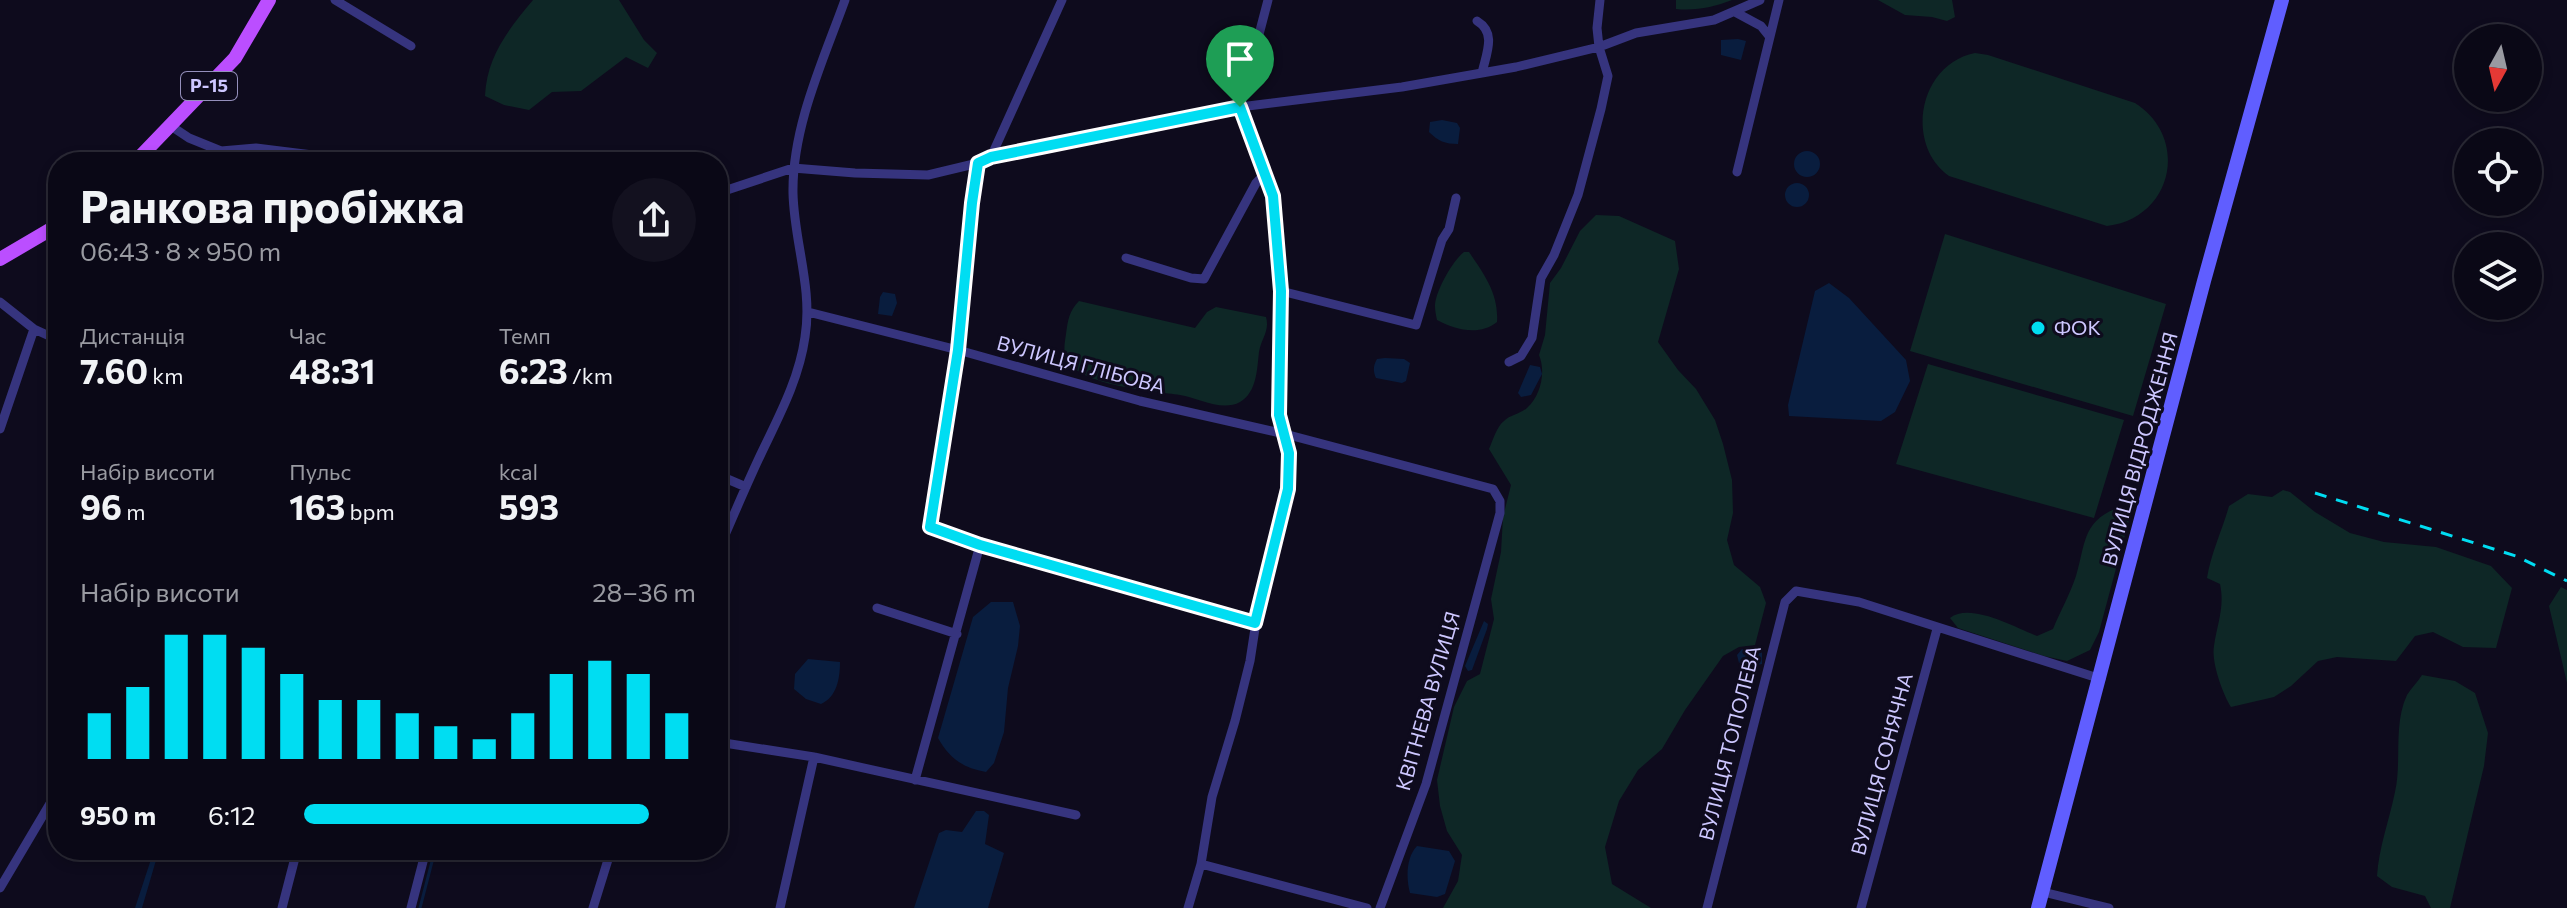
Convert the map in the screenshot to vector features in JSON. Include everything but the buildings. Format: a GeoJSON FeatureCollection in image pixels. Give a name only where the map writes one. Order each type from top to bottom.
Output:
{"type":"FeatureCollection","features":[{"type":"Feature","properties":{"kind":"main road","name":"Р-15"},"geometry":{"type":"LineString","coordinates":[[145,152],[235,58],[269,0]]}},
{"type":"Feature","properties":{"kind":"main road"},"geometry":{"type":"LineString","coordinates":[[0,259],[48,231]]}},
{"type":"Feature","properties":{"kind":"street"},"geometry":{"type":"LineString","coordinates":[[335,0],[411,46]]}},
{"type":"Feature","properties":{"kind":"street"},"geometry":{"type":"LineString","coordinates":[[728,528],[784,408],[798,370],[808,312],[793,197],[793,168],[816,81],[845,0]]}},
{"type":"Feature","properties":{"kind":"street"},"geometry":{"type":"LineString","coordinates":[[991,157],[1062,0]]}},
{"type":"Feature","properties":{"kind":"street"},"geometry":{"type":"LineString","coordinates":[[1188,908],[1201,864],[1212,797],[1250,661],[1255,623],[1288,489],[1289,453],[1279,415],[1281,291],[1273,196],[1240,107],[1268,0]]}},
{"type":"Feature","properties":{"kind":"street"},"geometry":{"type":"LineString","coordinates":[[1509,362],[1521,356],[1532,338],[1541,278],[1554,255],[1578,195],[1608,76],[1597,28],[1600,0]]}},
{"type":"Feature","properties":{"kind":"street"},"geometry":{"type":"LineString","coordinates":[[728,190],[793,168],[879,175],[928,175],[991,157],[1240,107],[1388,89],[1482,73],[1599,47],[1636,33],[1714,20],[1760,0]]}},
{"type":"Feature","properties":{"kind":"street"},"geometry":{"type":"LineString","coordinates":[[1737,172],[1779,0]]}},
{"type":"Feature","properties":{"kind":"street","name":"ВУЛИЦЯ ВІДРОДЖЕННЯ"},"geometry":{"type":"LineString","coordinates":[[2038,908],[2204,281],[2282,0]]}},
{"type":"Feature","properties":{"kind":"street"},"geometry":{"type":"LineString","coordinates":[[1735,12],[1761,26],[1769,36]]}},
{"type":"Feature","properties":{"kind":"street"},"geometry":{"type":"LineString","coordinates":[[1477,21],[1486,26],[1489,35],[1482,73]]}},
{"type":"Feature","properties":{"kind":"street"},"geometry":{"type":"LineString","coordinates":[[171,126],[189,138],[221,151],[256,148],[288,152]]}},
{"type":"Feature","properties":{"kind":"street"},"geometry":{"type":"LineString","coordinates":[[978,163],[958,350],[930,527],[980,545],[1255,623]]}},
{"type":"Feature","properties":{"kind":"street"},"geometry":{"type":"LineString","coordinates":[[1126,258],[1191,278],[1204,279],[1256,183],[1266,173]]}},
{"type":"Feature","properties":{"kind":"street"},"geometry":{"type":"LineString","coordinates":[[1281,291],[1416,325],[1442,240],[1449,229],[1456,198]]}},
{"type":"Feature","properties":{"kind":"street"},"geometry":{"type":"LineString","coordinates":[[0,302],[34,329],[48,335]]}},
{"type":"Feature","properties":{"kind":"street","name":"ВУЛИЦЯ ГЛІБОВА"},"geometry":{"type":"LineString","coordinates":[[808,312],[1140,401],[1285,434],[1493,489],[1500,501]]}},
{"type":"Feature","properties":{"kind":"street"},"geometry":{"type":"LineString","coordinates":[[0,429],[34,329]]}},
{"type":"Feature","properties":{"kind":"street"},"geometry":{"type":"LineString","coordinates":[[728,479],[746,487]]}},
{"type":"Feature","properties":{"kind":"street","name":"КВІТНЕВА ВУЛИЦЯ"},"geometry":{"type":"LineString","coordinates":[[1380,908],[1426,784],[1500,513],[1500,501]]}},
{"type":"Feature","properties":{"kind":"street"},"geometry":{"type":"LineString","coordinates":[[915,780],[980,545]]}},
{"type":"Feature","properties":{"kind":"street","name":"ВУЛИЦЯ ТОПОЛЕВА"},"geometry":{"type":"LineString","coordinates":[[1707,908],[1785,602],[1796,591],[1859,602],[1937,629]]}},
{"type":"Feature","properties":{"kind":"street"},"geometry":{"type":"LineString","coordinates":[[877,608],[957,634]]}},
{"type":"Feature","properties":{"kind":"street"},"geometry":{"type":"LineString","coordinates":[[1937,629],[2101,679]]}},
{"type":"Feature","properties":{"kind":"street","name":"ВУЛИЦЯ СОНЯЧНА"},"geometry":{"type":"LineString","coordinates":[[1861,908],[1937,629]]}},
{"type":"Feature","properties":{"kind":"street"},"geometry":{"type":"LineString","coordinates":[[728,744],[814,757],[1076,815]]}},
{"type":"Feature","properties":{"kind":"street"},"geometry":{"type":"LineString","coordinates":[[780,908],[814,757]]}},
{"type":"Feature","properties":{"kind":"street"},"geometry":{"type":"LineString","coordinates":[[0,888],[48,807]]}},
{"type":"Feature","properties":{"kind":"street"},"geometry":{"type":"LineString","coordinates":[[282,908],[294,860]]}},
{"type":"Feature","properties":{"kind":"street"},"geometry":{"type":"LineString","coordinates":[[411,908],[423,860]]}},
{"type":"Feature","properties":{"kind":"street"},"geometry":{"type":"LineString","coordinates":[[593,908],[608,860]]}},
{"type":"Feature","properties":{"kind":"street"},"geometry":{"type":"LineString","coordinates":[[1201,864],[1367,908]]}},
{"type":"Feature","properties":{"kind":"street"},"geometry":{"type":"LineString","coordinates":[[2043,892],[2109,908]]}},
{"type":"Feature","properties":{"kind":"green space"},"geometry":{"type":"Polygon","coordinates":[[[533,0],[619,0],[644,40],[657,53],[648,68],[626,57],[581,91],[552,92],[529,110],[504,105],[485,96],[490,68],[507,33],[533,0]]]}},
{"type":"Feature","properties":{"kind":"green space"},"geometry":{"type":"Polygon","coordinates":[[[1676,0],[1732,0],[1705,8],[1676,9],[1676,0]]]}},
{"type":"Feature","properties":{"kind":"green space"},"geometry":{"type":"Polygon","coordinates":[[[1878,0],[1952,0],[1955,17],[1947,21],[1905,15],[1878,0]]]}},
{"type":"Feature","properties":{"kind":"green space"},"geometry":{"type":"Polygon","coordinates":[[[1975,53],[2135,103],[2152,118],[2163,136],[2168,155],[2166,175],[2159,193],[2147,208],[2129,220],[2107,226],[1949,176],[1935,162],[1926,145],[1924,107],[1930,88],[1941,72],[1956,60],[1975,53]]]}},
{"type":"Feature","properties":{"kind":"green space"},"geometry":{"type":"Polygon","coordinates":[[[1596,215],[1619,216],[1675,241],[1679,269],[1658,342],[1696,389],[1715,420],[1732,480],[1733,513],[1727,540],[1734,565],[1760,587],[1766,603],[1755,645],[1739,647],[1723,656],[1662,749],[1638,770],[1619,801],[1605,847],[1612,884],[1651,908],[1443,908],[1458,881],[1462,855],[1447,831],[1437,780],[1454,707],[1467,681],[1480,674],[1494,619],[1491,599],[1511,485],[1489,449],[1502,423],[1527,408],[1536,397],[1542,376],[1539,355],[1545,335],[1550,283],[1580,231],[1596,215]]]}},
{"type":"Feature","properties":{"kind":"green space","name":"ФОК"},"geometry":{"type":"Polygon","coordinates":[[[1945,234],[2166,304],[2133,416],[1910,351],[1945,234]]]}},
{"type":"Feature","properties":{"kind":"green space"},"geometry":{"type":"Polygon","coordinates":[[[1464,252],[1469,252],[1480,268],[1496,302],[1497,322],[1483,329],[1459,329],[1437,320],[1435,306],[1441,285],[1464,252]]]}},
{"type":"Feature","properties":{"kind":"green space"},"geometry":{"type":"Polygon","coordinates":[[[1079,301],[1195,328],[1207,312],[1216,307],[1266,317],[1266,331],[1250,392],[1240,402],[1226,406],[1180,395],[1118,386],[1085,375],[1073,367],[1065,352],[1068,320],[1079,301]]]}},
{"type":"Feature","properties":{"kind":"green space","name":"ФОК"},"geometry":{"type":"Polygon","coordinates":[[[1928,364],[2124,420],[2094,518],[1896,464],[1928,364]]]}},
{"type":"Feature","properties":{"kind":"green space"},"geometry":{"type":"Polygon","coordinates":[[[2283,490],[2350,533],[2384,542],[2436,547],[2491,566],[2512,588],[2496,648],[2463,647],[2433,632],[2415,636],[2396,661],[2337,657],[2318,661],[2274,697],[2231,707],[2214,660],[2221,592],[2220,584],[2207,578],[2209,569],[2229,506],[2248,494],[2272,497],[2283,490]]]}},
{"type":"Feature","properties":{"kind":"green space"},"geometry":{"type":"Polygon","coordinates":[[[2115,509],[2126,514],[2129,520],[2099,632],[2090,650],[2067,661],[2044,656],[1958,628],[1950,618],[1959,614],[1980,614],[2037,636],[2053,629],[2074,583],[2086,536],[2096,521],[2115,509]]]}},
{"type":"Feature","properties":{"kind":"green space"},"geometry":{"type":"Polygon","coordinates":[[[2561,587],[2567,590],[2567,683],[2549,606],[2561,587]]]}},
{"type":"Feature","properties":{"kind":"green space"},"geometry":{"type":"Polygon","coordinates":[[[2422,675],[2455,681],[2475,693],[2488,733],[2484,766],[2450,908],[2431,908],[2425,896],[2392,887],[2377,876],[2397,780],[2400,718],[2407,695],[2422,675]]]}},
{"type":"Feature","properties":{"kind":"water"},"geometry":{"type":"Polygon","coordinates":[[[1721,40],[1746,41],[1741,60],[1721,55],[1721,40]]]}},
{"type":"Feature","properties":{"kind":"water"},"geometry":{"type":"Polygon","coordinates":[[[1442,120],[1457,123],[1460,128],[1458,144],[1442,141],[1429,132],[1430,122],[1442,120]]]}},
{"type":"Feature","properties":{"kind":"water"},"geometry":{"type":"Polygon","coordinates":[[[1807,151],[1816,155],[1820,164],[1816,173],[1807,177],[1798,173],[1794,164],[1798,155],[1807,151]]]}},
{"type":"Feature","properties":{"kind":"water"},"geometry":{"type":"Polygon","coordinates":[[[1797,183],[1805,187],[1809,195],[1805,203],[1797,207],[1789,203],[1785,195],[1789,187],[1797,183]]]}},
{"type":"Feature","properties":{"kind":"water"},"geometry":{"type":"Polygon","coordinates":[[[1829,283],[1849,298],[1906,360],[1910,381],[1895,412],[1881,421],[1789,416],[1788,405],[1815,291],[1829,283]]]}},
{"type":"Feature","properties":{"kind":"water"},"geometry":{"type":"Polygon","coordinates":[[[883,292],[895,294],[897,303],[892,316],[878,314],[883,292]]]}},
{"type":"Feature","properties":{"kind":"water"},"geometry":{"type":"Polygon","coordinates":[[[1377,359],[1404,359],[1410,363],[1406,381],[1376,378],[1374,368],[1377,359]]]}},
{"type":"Feature","properties":{"kind":"water"},"geometry":{"type":"Polygon","coordinates":[[[1530,365],[1540,367],[1542,374],[1531,395],[1521,397],[1518,393],[1530,365]]]}},
{"type":"Feature","properties":{"kind":"water"},"geometry":{"type":"Polygon","coordinates":[[[991,602],[1013,602],[1020,626],[1008,688],[1004,732],[994,763],[986,772],[958,761],[938,738],[973,617],[991,602]]]}},
{"type":"Feature","properties":{"kind":"water"},"geometry":{"type":"Polygon","coordinates":[[[1484,621],[1488,624],[1487,629],[1472,670],[1468,671],[1465,666],[1484,621]]]}},
{"type":"Feature","properties":{"kind":"water"},"geometry":{"type":"Polygon","coordinates":[[[1742,649],[1762,652],[1762,664],[1739,663],[1737,655],[1742,649]]]}},
{"type":"Feature","properties":{"kind":"water"},"geometry":{"type":"Polygon","coordinates":[[[808,659],[840,662],[834,692],[821,704],[806,699],[794,689],[795,674],[808,659]]]}},
{"type":"Feature","properties":{"kind":"water"},"geometry":{"type":"Polygon","coordinates":[[[976,811],[989,815],[985,844],[1004,853],[988,908],[914,908],[939,833],[946,830],[962,832],[976,811]]]}},
{"type":"Feature","properties":{"kind":"water"},"geometry":{"type":"Polygon","coordinates":[[[1417,846],[1449,851],[1455,861],[1445,894],[1437,897],[1410,893],[1408,868],[1417,846]]]}},
{"type":"Feature","properties":{"kind":"water"},"geometry":{"type":"Polygon","coordinates":[[[151,860],[156,860],[142,908],[135,908],[151,860]]]}},
{"type":"Feature","properties":{"kind":"waterway"},"geometry":{"type":"LineString","coordinates":[[420,908],[432,860]]}},
{"type":"Feature","properties":{"kind":"railway"},"geometry":{"type":"LineString","coordinates":[[2315,493],[2516,556],[2567,581]]}},
{"type":"Feature","properties":{"kind":"place","name":"ФОК"},"geometry":{"type":"Point","coordinates":[2038,328]}},
{"type":"Feature","properties":{"kind":"route"},"geometry":{"type":"LineString","coordinates":[[1240,107],[1273,196],[1281,291],[1279,415],[1289,453],[1288,489],[1255,623],[980,545],[930,527],[958,350],[978,163],[991,157],[1240,107]]}}]}
